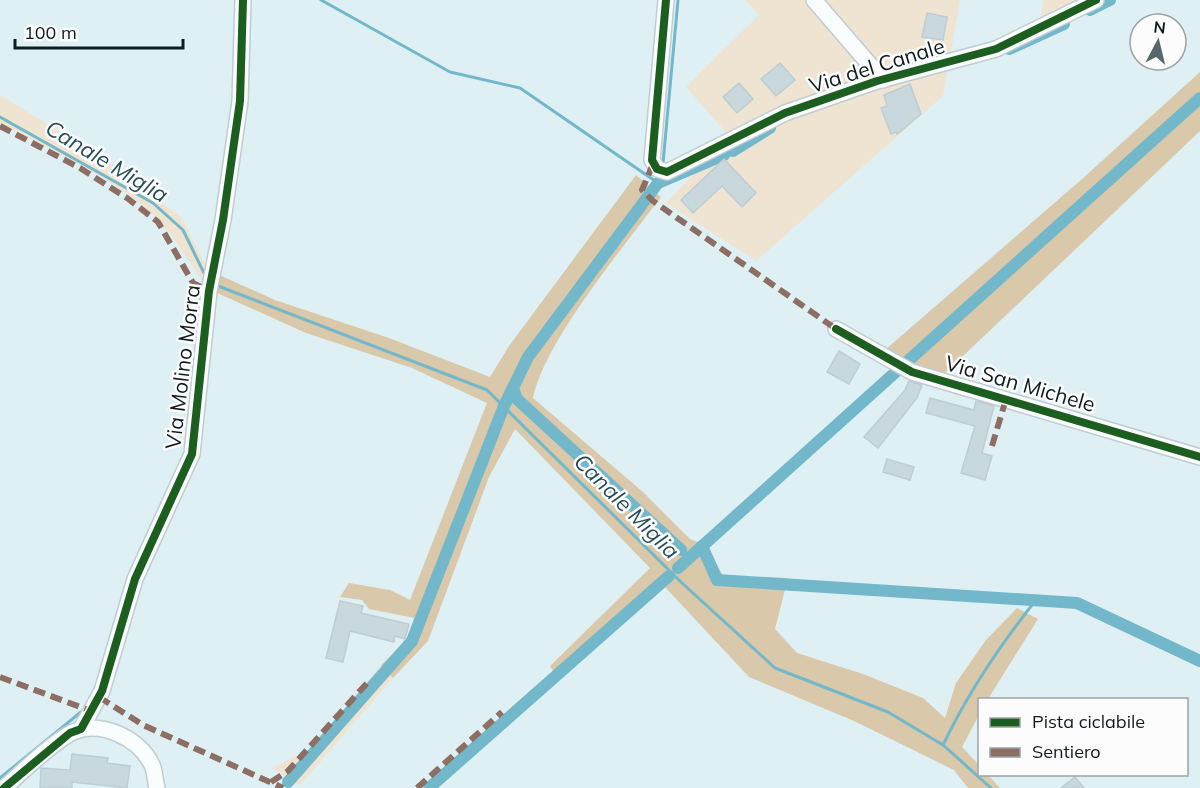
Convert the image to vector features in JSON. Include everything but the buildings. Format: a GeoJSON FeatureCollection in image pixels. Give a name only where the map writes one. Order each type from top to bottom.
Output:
{"type":"FeatureCollection","features":[{"type":"Feature","properties":{"kind":"street","name":"Via Molino Morra"},"geometry":{"type":"LineString","coordinates":[[4,788],[70,733],[81,729],[102,691],[135,579],[192,454],[209,291],[223,220],[240,101],[243,0]]}},
{"type":"Feature","properties":{"kind":"street","name":"Via del Canale"},"geometry":{"type":"LineString","coordinates":[[666,0],[652,160],[657,169],[671,172],[785,113],[883,80],[996,49],[1096,0]]}},
{"type":"Feature","properties":{"kind":"street","name":"Via del Canale"},"geometry":{"type":"LineString","coordinates":[[814,0],[883,80]]}},
{"type":"Feature","properties":{"kind":"street","name":"Via San Michele"},"geometry":{"type":"LineString","coordinates":[[836,329],[902,365],[1200,458]]}},
{"type":"Feature","properties":{"kind":"street"},"geometry":{"type":"LineString","coordinates":[[81,729],[108,730],[135,745],[153,766],[157,788]]}},
{"type":"Feature","properties":{"kind":"shaded area"},"geometry":{"type":"Polygon","coordinates":[[[745,0],[960,0],[943,96],[756,261],[666,203],[729,136],[686,87],[759,15],[745,0]]]}},
{"type":"Feature","properties":{"kind":"shaded area"},"geometry":{"type":"Polygon","coordinates":[[[1043,0],[1078,0],[1040,21],[1043,0]]]}},
{"type":"Feature","properties":{"kind":"shaded area"},"geometry":{"type":"Polygon","coordinates":[[[1200,72],[1200,131],[942,376],[916,370],[885,350],[1082,179],[1200,72]]]}},
{"type":"Feature","properties":{"kind":"shaded area"},"geometry":{"type":"Polygon","coordinates":[[[0,95],[106,160],[182,218],[208,270],[204,283],[164,226],[133,198],[77,163],[0,123],[0,95]]]}},
{"type":"Feature","properties":{"kind":"shaded area"},"geometry":{"type":"Polygon","coordinates":[[[636,175],[661,197],[607,267],[569,322],[540,375],[533,398],[643,492],[690,539],[708,547],[723,576],[788,578],[775,629],[797,653],[863,674],[923,698],[945,718],[956,683],[986,640],[1017,608],[1038,619],[989,698],[978,698],[978,717],[962,747],[978,764],[978,776],[989,776],[1000,788],[968,788],[954,770],[854,721],[749,677],[664,586],[559,680],[550,666],[650,568],[515,429],[489,477],[428,641],[393,678],[381,665],[409,638],[414,618],[369,609],[362,600],[340,597],[349,583],[390,590],[410,600],[487,403],[412,368],[306,333],[215,292],[217,274],[275,300],[389,338],[490,377],[509,346],[636,175]]]}},
{"type":"Feature","properties":{"kind":"shaded area"},"geometry":{"type":"Polygon","coordinates":[[[381,665],[393,678],[300,785],[272,768],[313,748],[381,665]]]}},
{"type":"Feature","properties":{"kind":"waterway"},"geometry":{"type":"LineString","coordinates":[[321,0],[450,72],[520,88],[658,183]]}},
{"type":"Feature","properties":{"kind":"waterway"},"geometry":{"type":"LineString","coordinates":[[663,163],[678,0]]}},
{"type":"Feature","properties":{"kind":"waterway"},"geometry":{"type":"LineString","coordinates":[[1090,10],[1110,0]]}},
{"type":"Feature","properties":{"kind":"waterway"},"geometry":{"type":"LineString","coordinates":[[1009,49],[1064,24]]}},
{"type":"Feature","properties":{"kind":"waterway"},"geometry":{"type":"LineString","coordinates":[[678,568],[1200,98]]}},
{"type":"Feature","properties":{"kind":"waterway","name":"Canale Miglia"},"geometry":{"type":"LineString","coordinates":[[0,117],[153,203],[183,230],[205,275]]}},
{"type":"Feature","properties":{"kind":"waterway"},"geometry":{"type":"LineString","coordinates":[[733,151],[770,128]]}},
{"type":"Feature","properties":{"kind":"waterway"},"geometry":{"type":"LineString","coordinates":[[288,782],[412,641],[504,406],[528,357],[658,183],[724,155]]}},
{"type":"Feature","properties":{"kind":"waterway","name":"Canale Miglia"},"geometry":{"type":"LineString","coordinates":[[218,286],[487,390],[682,583],[775,668],[888,712],[943,745],[991,788]]}},
{"type":"Feature","properties":{"kind":"waterway"},"geometry":{"type":"LineString","coordinates":[[513,388],[517,399],[681,550]]}},
{"type":"Feature","properties":{"kind":"waterway"},"geometry":{"type":"LineString","coordinates":[[702,546],[717,580],[1077,603],[1200,661]]}},
{"type":"Feature","properties":{"kind":"waterway"},"geometry":{"type":"LineString","coordinates":[[429,788],[669,576]]}},
{"type":"Feature","properties":{"kind":"waterway"},"geometry":{"type":"LineString","coordinates":[[943,745],[985,670],[1036,600]]}},
{"type":"Feature","properties":{"kind":"waterway"},"geometry":{"type":"LineString","coordinates":[[0,778],[81,712]]}},
{"type":"Feature","properties":{"kind":"marked path"},"geometry":{"type":"LineString","coordinates":[[0,126],[80,168],[127,198],[158,222],[193,283],[209,291]]}},
{"type":"Feature","properties":{"kind":"marked path"},"geometry":{"type":"LineString","coordinates":[[653,164],[642,190],[653,201],[836,329]]}},
{"type":"Feature","properties":{"kind":"marked path"},"geometry":{"type":"LineString","coordinates":[[992,446],[1006,399]]}},
{"type":"Feature","properties":{"kind":"marked path"},"geometry":{"type":"LineString","coordinates":[[0,677],[91,711]]}},
{"type":"Feature","properties":{"kind":"marked path"},"geometry":{"type":"LineString","coordinates":[[271,782],[288,771],[368,682]]}},
{"type":"Feature","properties":{"kind":"marked path"},"geometry":{"type":"LineString","coordinates":[[99,697],[143,725],[283,788]]}},
{"type":"Feature","properties":{"kind":"marked path"},"geometry":{"type":"LineString","coordinates":[[417,788],[502,712]]}},
{"type":"Feature","properties":{"kind":"cycle path"},"geometry":{"type":"LineString","coordinates":[[4,788],[70,733],[81,729],[102,691],[135,579],[192,454],[209,291],[223,220],[240,101],[243,0]]}},
{"type":"Feature","properties":{"kind":"cycle path"},"geometry":{"type":"LineString","coordinates":[[666,0],[652,160],[657,169],[667,172],[785,113],[877,81],[996,49],[1096,0]]}},
{"type":"Feature","properties":{"kind":"cycle path"},"geometry":{"type":"LineString","coordinates":[[836,329],[912,372],[1200,457]]}}]}
